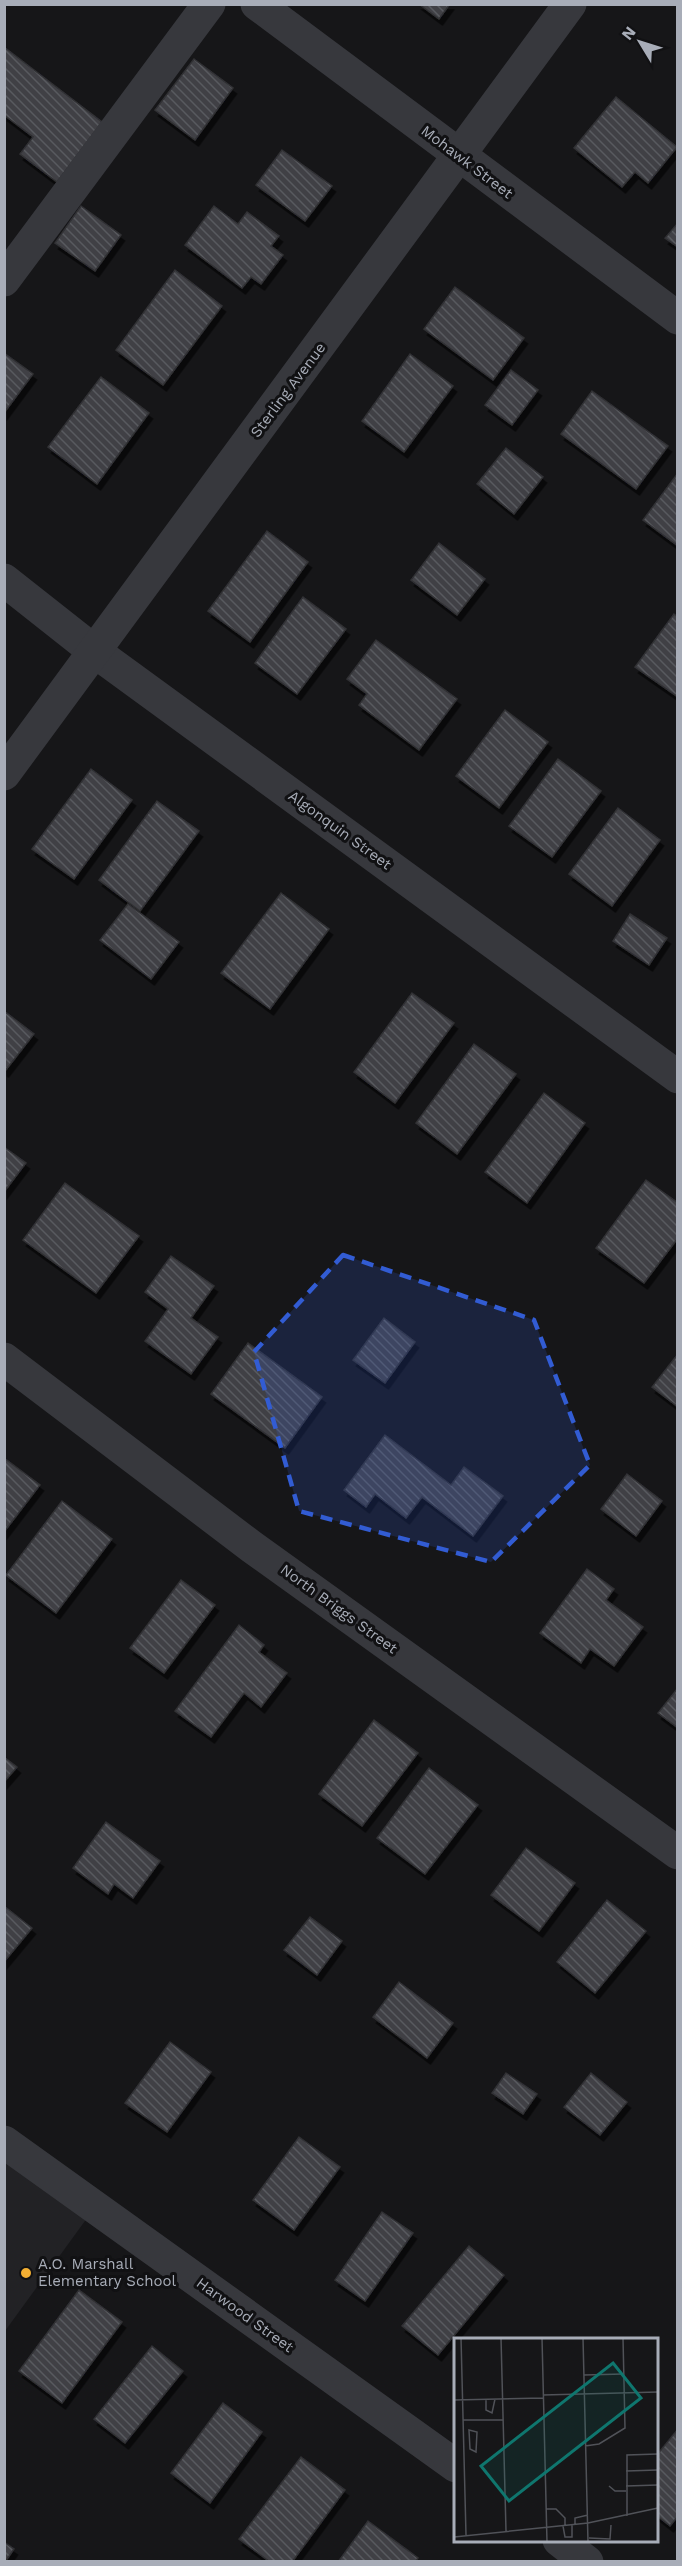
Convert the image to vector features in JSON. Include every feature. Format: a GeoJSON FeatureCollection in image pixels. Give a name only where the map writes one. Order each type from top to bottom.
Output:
{"type":"FeatureCollection","features":[{"type":"Feature","properties":{"kind":"street"},"geometry":{"type":"LineString","coordinates":[[4,280],[209,4]]}},
{"type":"Feature","properties":{"kind":"street","name":"Mohawk Street"},"geometry":{"type":"LineString","coordinates":[[257,4],[678,318]]}},
{"type":"Feature","properties":{"kind":"street","name":"Sterling Avenue"},"geometry":{"type":"LineString","coordinates":[[4,774],[460,157],[570,4]]}},
{"type":"Feature","properties":{"kind":"street","name":"Algonquin Street"},"geometry":{"type":"LineString","coordinates":[[4,580],[94,651],[678,1077]]}},
{"type":"Feature","properties":{"kind":"street","name":"North Briggs Street"},"geometry":{"type":"LineString","coordinates":[[4,1359],[252,1547],[678,1853]]}},
{"type":"Feature","properties":{"kind":"street","name":"Harwood Street"},"geometry":{"type":"LineString","coordinates":[[4,2142],[454,2465]]}},
{"type":"Feature","properties":{"kind":"street"},"geometry":{"type":"LineString","coordinates":[[560,2542],[587,2562]]}},
{"type":"Feature","properties":{"kind":"highlighted area"},"geometry":{"type":"Polygon","coordinates":[[[343,1255],[534,1320],[590,1465],[491,1562],[299,1511],[254,1352],[343,1255]]]}},
{"type":"Feature","properties":{"kind":"shaded area","name":"A.O. Marshall Elementary School"},"geometry":{"type":"Polygon","coordinates":[[[5,2151],[90,2214],[5,2331],[5,2151]]]}},
{"type":"Feature","properties":{"kind":"building"},"geometry":{"type":"Polygon","coordinates":[[[419,4],[450,4],[439,19],[419,4]]]}},
{"type":"Feature","properties":{"kind":"building"},"geometry":{"type":"Polygon","coordinates":[[[4,47],[102,122],[57,182],[20,154],[33,137],[4,115],[4,47]]]}},
{"type":"Feature","properties":{"kind":"building"},"geometry":{"type":"Polygon","coordinates":[[[194,59],[233,88],[195,140],[155,110],[194,59]]]}},
{"type":"Feature","properties":{"kind":"building"},"geometry":{"type":"Polygon","coordinates":[[[616,97],[677,147],[648,183],[635,172],[622,187],[574,148],[616,97]]]}},
{"type":"Feature","properties":{"kind":"building"},"geometry":{"type":"Polygon","coordinates":[[[282,150],[332,186],[305,221],[256,185],[282,150]]]}},
{"type":"Feature","properties":{"kind":"building"},"geometry":{"type":"Polygon","coordinates":[[[81,206],[121,235],[95,271],[55,243],[81,206]]]}},
{"type":"Feature","properties":{"kind":"building"},"geometry":{"type":"Polygon","coordinates":[[[214,206],[238,224],[247,212],[279,236],[271,246],[283,255],[261,284],[251,277],[242,288],[185,245],[214,206]]]}},
{"type":"Feature","properties":{"kind":"building"},"geometry":{"type":"Polygon","coordinates":[[[678,223],[678,247],[665,238],[678,223]]]}},
{"type":"Feature","properties":{"kind":"building"},"geometry":{"type":"Polygon","coordinates":[[[175,270],[222,306],[163,385],[116,350],[175,270]]]}},
{"type":"Feature","properties":{"kind":"building"},"geometry":{"type":"Polygon","coordinates":[[[455,287],[524,338],[493,380],[424,329],[455,287]]]}},
{"type":"Feature","properties":{"kind":"building"},"geometry":{"type":"Polygon","coordinates":[[[4,353],[33,374],[4,413],[4,353]]]}},
{"type":"Feature","properties":{"kind":"building"},"geometry":{"type":"Polygon","coordinates":[[[410,354],[453,386],[404,452],[362,421],[410,354]]]}},
{"type":"Feature","properties":{"kind":"building"},"geometry":{"type":"Polygon","coordinates":[[[511,370],[538,390],[512,425],[485,405],[511,370]]]}},
{"type":"Feature","properties":{"kind":"building"},"geometry":{"type":"Polygon","coordinates":[[[101,377],[149,413],[97,484],[48,447],[101,377]]]}},
{"type":"Feature","properties":{"kind":"building"},"geometry":{"type":"Polygon","coordinates":[[[592,391],[668,446],[636,489],[561,434],[592,391]]]}},
{"type":"Feature","properties":{"kind":"building"},"geometry":{"type":"Polygon","coordinates":[[[506,448],[543,477],[514,514],[477,484],[506,448]]]}},
{"type":"Feature","properties":{"kind":"building"},"geometry":{"type":"Polygon","coordinates":[[[678,473],[678,546],[643,520],[678,473]]]}},
{"type":"Feature","properties":{"kind":"building"},"geometry":{"type":"Polygon","coordinates":[[[267,531],[308,562],[250,642],[208,611],[267,531]]]}},
{"type":"Feature","properties":{"kind":"building"},"geometry":{"type":"Polygon","coordinates":[[[439,543],[485,579],[457,615],[411,580],[439,543]]]}},
{"type":"Feature","properties":{"kind":"building"},"geometry":{"type":"Polygon","coordinates":[[[303,597],[346,629],[297,694],[255,663],[303,597]]]}},
{"type":"Feature","properties":{"kind":"building"},"geometry":{"type":"Polygon","coordinates":[[[674,614],[678,617],[678,697],[635,667],[674,614]]]}},
{"type":"Feature","properties":{"kind":"building"},"geometry":{"type":"Polygon","coordinates":[[[376,640],[457,699],[419,750],[359,705],[367,694],[347,679],[376,640]]]}},
{"type":"Feature","properties":{"kind":"building"},"geometry":{"type":"Polygon","coordinates":[[[505,710],[548,742],[499,808],[456,776],[505,710]]]}},
{"type":"Feature","properties":{"kind":"building"},"geometry":{"type":"Polygon","coordinates":[[[558,759],[601,791],[552,857],[509,826],[558,759]]]}},
{"type":"Feature","properties":{"kind":"building"},"geometry":{"type":"Polygon","coordinates":[[[91,769],[132,800],[74,879],[32,849],[91,769]]]}},
{"type":"Feature","properties":{"kind":"building"},"geometry":{"type":"Polygon","coordinates":[[[157,801],[199,831],[140,911],[99,880],[157,801]]]}},
{"type":"Feature","properties":{"kind":"building"},"geometry":{"type":"Polygon","coordinates":[[[618,808],[660,840],[612,906],[569,874],[618,808]]]}},
{"type":"Feature","properties":{"kind":"building"},"geometry":{"type":"Polygon","coordinates":[[[281,893],[329,929],[270,1009],[221,973],[281,893]]]}},
{"type":"Feature","properties":{"kind":"building"},"geometry":{"type":"Polygon","coordinates":[[[128,904],[179,942],[151,979],[100,940],[128,904]]]}},
{"type":"Feature","properties":{"kind":"building"},"geometry":{"type":"Polygon","coordinates":[[[630,914],[667,938],[649,965],[613,941],[630,914]]]}},
{"type":"Feature","properties":{"kind":"building"},"geometry":{"type":"Polygon","coordinates":[[[412,993],[454,1023],[395,1103],[354,1072],[412,993]]]}},
{"type":"Feature","properties":{"kind":"building"},"geometry":{"type":"Polygon","coordinates":[[[4,1011],[34,1034],[5,1071],[4,1070],[4,1011]]]}},
{"type":"Feature","properties":{"kind":"building"},"geometry":{"type":"Polygon","coordinates":[[[474,1044],[516,1074],[457,1154],[416,1123],[474,1044]]]}},
{"type":"Feature","properties":{"kind":"building"},"geometry":{"type":"Polygon","coordinates":[[[544,1093],[585,1123],[527,1203],[485,1172],[544,1093]]]}},
{"type":"Feature","properties":{"kind":"building"},"geometry":{"type":"Polygon","coordinates":[[[4,1147],[26,1163],[4,1192],[4,1147]]]}},
{"type":"Feature","properties":{"kind":"building"},"geometry":{"type":"Polygon","coordinates":[[[646,1180],[678,1203],[678,1238],[644,1283],[596,1248],[646,1180]]]}},
{"type":"Feature","properties":{"kind":"building"},"geometry":{"type":"Polygon","coordinates":[[[65,1183],[139,1236],[96,1293],[23,1240],[65,1183]]]}},
{"type":"Feature","properties":{"kind":"building"},"geometry":{"type":"Polygon","coordinates":[[[171,1256],[214,1286],[191,1318],[218,1337],[191,1374],[145,1341],[168,1309],[145,1292],[171,1256]]]}},
{"type":"Feature","properties":{"kind":"building"},"geometry":{"type":"Polygon","coordinates":[[[384,1318],[415,1342],[385,1383],[353,1360],[384,1318]]]}},
{"type":"Feature","properties":{"kind":"building"},"geometry":{"type":"Polygon","coordinates":[[[248,1343],[322,1397],[285,1448],[211,1394],[248,1343]]]}},
{"type":"Feature","properties":{"kind":"building"},"geometry":{"type":"Polygon","coordinates":[[[678,1354],[678,1407],[652,1387],[678,1354]]]}},
{"type":"Feature","properties":{"kind":"building"},"geometry":{"type":"Polygon","coordinates":[[[385,1435],[451,1485],[464,1467],[503,1496],[473,1536],[422,1497],[406,1518],[375,1494],[366,1507],[344,1490],[385,1435]]]}},
{"type":"Feature","properties":{"kind":"building"},"geometry":{"type":"Polygon","coordinates":[[[4,1458],[40,1485],[4,1532],[4,1458]]]}},
{"type":"Feature","properties":{"kind":"building"},"geometry":{"type":"Polygon","coordinates":[[[627,1474],[662,1501],[636,1536],[601,1509],[627,1474]]]}},
{"type":"Feature","properties":{"kind":"building"},"geometry":{"type":"Polygon","coordinates":[[[62,1501],[112,1539],[56,1613],[6,1575],[62,1501]]]}},
{"type":"Feature","properties":{"kind":"building"},"geometry":{"type":"Polygon","coordinates":[[[587,1569],[614,1589],[606,1600],[643,1627],[614,1666],[590,1649],[581,1663],[540,1633],[587,1569]]]}},
{"type":"Feature","properties":{"kind":"building"},"geometry":{"type":"Polygon","coordinates":[[[181,1580],[215,1605],[164,1673],[130,1648],[181,1580]]]}},
{"type":"Feature","properties":{"kind":"building"},"geometry":{"type":"Polygon","coordinates":[[[239,1625],[264,1645],[259,1652],[287,1673],[261,1707],[244,1693],[211,1737],[175,1711],[239,1625]]]}},
{"type":"Feature","properties":{"kind":"building"},"geometry":{"type":"Polygon","coordinates":[[[678,1688],[678,1728],[658,1713],[678,1688]]]}},
{"type":"Feature","properties":{"kind":"building"},"geometry":{"type":"Polygon","coordinates":[[[374,1720],[418,1753],[362,1826],[319,1794],[374,1720]]]}},
{"type":"Feature","properties":{"kind":"building"},"geometry":{"type":"Polygon","coordinates":[[[4,1757],[17,1767],[4,1782],[4,1757]]]}},
{"type":"Feature","properties":{"kind":"building"},"geometry":{"type":"Polygon","coordinates":[[[429,1768],[478,1805],[425,1874],[377,1838],[429,1768]]]}},
{"type":"Feature","properties":{"kind":"building"},"geometry":{"type":"Polygon","coordinates":[[[106,1822],[160,1861],[133,1898],[114,1884],[108,1894],[73,1868],[106,1822]]]}},
{"type":"Feature","properties":{"kind":"building"},"geometry":{"type":"Polygon","coordinates":[[[526,1848],[575,1883],[539,1931],[491,1895],[526,1848]]]}},
{"type":"Feature","properties":{"kind":"building"},"geometry":{"type":"Polygon","coordinates":[[[607,1900],[646,1931],[595,1993],[557,1962],[607,1900]]]}},
{"type":"Feature","properties":{"kind":"building"},"geometry":{"type":"Polygon","coordinates":[[[4,1906],[32,1928],[4,1962],[4,1906]]]}},
{"type":"Feature","properties":{"kind":"building"},"geometry":{"type":"Polygon","coordinates":[[[310,1917],[342,1941],[317,1975],[284,1950],[310,1917]]]}},
{"type":"Feature","properties":{"kind":"building"},"geometry":{"type":"Polygon","coordinates":[[[399,1982],[453,2023],[427,2058],[373,2017],[399,1982]]]}},
{"type":"Feature","properties":{"kind":"building"},"geometry":{"type":"Polygon","coordinates":[[[170,2042],[211,2072],[167,2132],[125,2103],[170,2042]]]}},
{"type":"Feature","properties":{"kind":"building"},"geometry":{"type":"Polygon","coordinates":[[[506,2073],[537,2094],[523,2114],[492,2093],[506,2073]]]}},
{"type":"Feature","properties":{"kind":"building"},"geometry":{"type":"Polygon","coordinates":[[[591,2073],[627,2102],[600,2135],[564,2107],[591,2073]]]}},
{"type":"Feature","properties":{"kind":"building"},"geometry":{"type":"Polygon","coordinates":[[[299,2137],[340,2167],[294,2230],[253,2200],[299,2137]]]}},
{"type":"Feature","properties":{"kind":"building"},"geometry":{"type":"Polygon","coordinates":[[[382,2212],[413,2233],[365,2301],[335,2280],[382,2212]]]}},
{"type":"Feature","properties":{"kind":"building"},"geometry":{"type":"Polygon","coordinates":[[[469,2246],[504,2275],[438,2355],[402,2326],[469,2246]]]}},
{"type":"Feature","properties":{"kind":"building"},"geometry":{"type":"Polygon","coordinates":[[[79,2290],[122,2322],[62,2403],[19,2371],[79,2290]]]}},
{"type":"Feature","properties":{"kind":"building"},"geometry":{"type":"Polygon","coordinates":[[[152,2346],[183,2371],[125,2443],[94,2419],[152,2346]]]}},
{"type":"Feature","properties":{"kind":"building"},"geometry":{"type":"Polygon","coordinates":[[[223,2403],[262,2432],[210,2503],[171,2473],[223,2403]]]}},
{"type":"Feature","properties":{"kind":"building"},"geometry":{"type":"Polygon","coordinates":[[[678,2429],[678,2516],[670,2526],[658,2517],[658,2454],[678,2429]]]}},
{"type":"Feature","properties":{"kind":"building"},"geometry":{"type":"Polygon","coordinates":[[[301,2457],[345,2490],[292,2562],[270,2562],[239,2539],[301,2457]]]}},
{"type":"Feature","properties":{"kind":"building"},"geometry":{"type":"Polygon","coordinates":[[[368,2521],[418,2558],[415,2562],[338,2562],[368,2521]]]}},
{"type":"Feature","properties":{"kind":"building"},"geometry":{"type":"Polygon","coordinates":[[[4,2542],[14,2549],[5,2562],[4,2562],[4,2542]]]}},
{"type":"Feature","properties":{"kind":"place","name":"A.O. Marshall Elementary School"},"geometry":{"type":"Point","coordinates":[26,2273]}}]}
